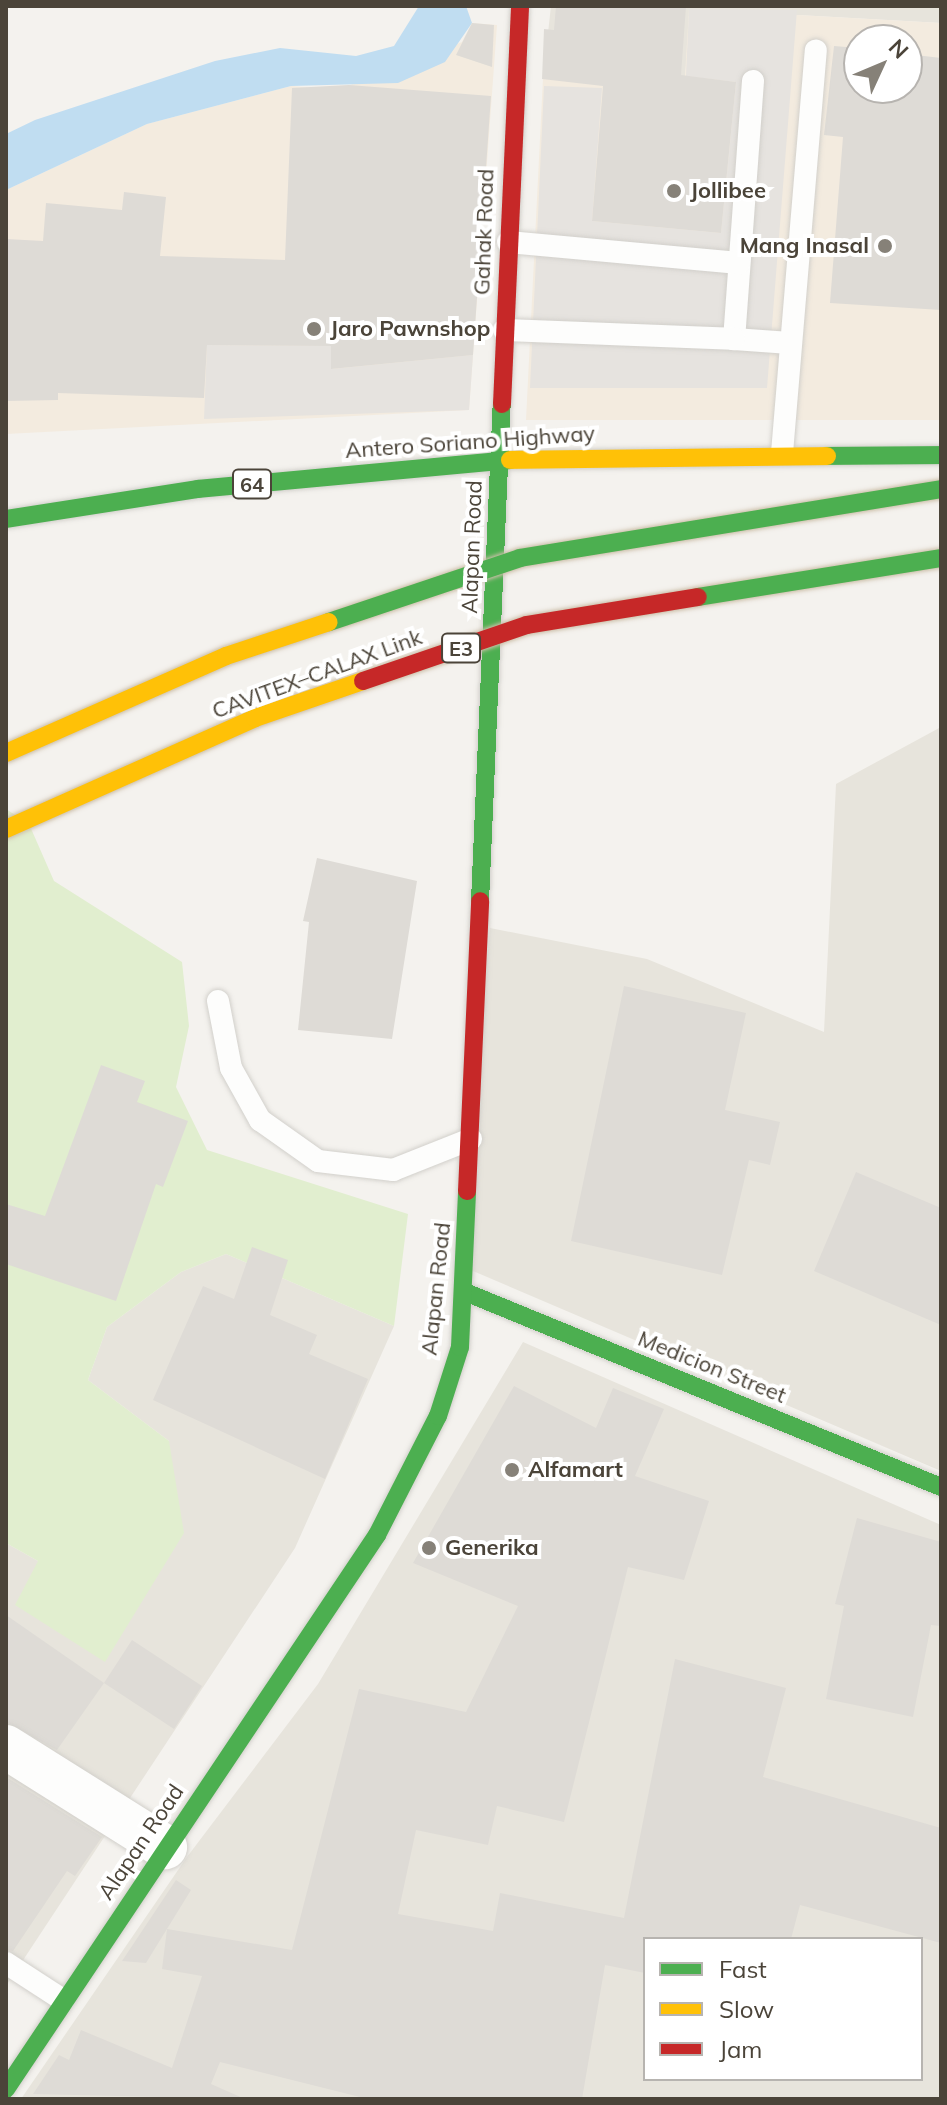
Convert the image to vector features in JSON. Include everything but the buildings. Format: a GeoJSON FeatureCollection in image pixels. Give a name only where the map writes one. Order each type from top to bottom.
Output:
{"type":"FeatureCollection","features":[{"type":"Feature","properties":{"kind":"main road","name":"Gahak Road"},"geometry":{"type":"LineString","coordinates":[[499,460],[520,6]]}},
{"type":"Feature","properties":{"kind":"main road","name":"Antero Soriano Highway"},"geometry":{"type":"LineString","coordinates":[[6,519],[198,489],[499,460],[782,453],[941,455]]}},
{"type":"Feature","properties":{"kind":"main road","name":"Alapan Road"},"geometry":{"type":"LineString","coordinates":[[6,2089],[165,1847],[333,1605],[409,1478],[460,1347],[465,1292],[499,460]]}},
{"type":"Feature","properties":{"kind":"main road","name":"CAVITEX–CALAX Link"},"geometry":{"type":"LineString","coordinates":[[6,753],[226,656],[520,558],[941,489]]}},
{"type":"Feature","properties":{"kind":"main road","name":"CAVITEX–CALAX Link"},"geometry":{"type":"LineString","coordinates":[[6,829],[255,718],[527,625],[941,558]]}},
{"type":"Feature","properties":{"kind":"main road","name":"Medicion Street"},"geometry":{"type":"LineString","coordinates":[[465,1292],[941,1487]]}},
{"type":"Feature","properties":{"kind":"street"},"geometry":{"type":"LineString","coordinates":[[6,1747],[165,1847]]}},
{"type":"Feature","properties":{"kind":"lane"},"geometry":{"type":"LineString","coordinates":[[782,453],[816,50]]}},
{"type":"Feature","properties":{"kind":"lane"},"geometry":{"type":"LineString","coordinates":[[734,339],[753,81]]}},
{"type":"Feature","properties":{"kind":"lane"},"geometry":{"type":"LineString","coordinates":[[508,242],[739,263]]}},
{"type":"Feature","properties":{"kind":"lane"},"geometry":{"type":"LineString","coordinates":[[504,330],[790,343]]}},
{"type":"Feature","properties":{"kind":"lane"},"geometry":{"type":"LineString","coordinates":[[218,1001],[231,1068],[260,1120],[318,1161],[393,1170],[471,1139]]}},
{"type":"Feature","properties":{"kind":"lane"},"geometry":{"type":"LineString","coordinates":[[6,1963],[63,2000]]}},
{"type":"Feature","properties":{"kind":"shaded area"},"geometry":{"type":"Polygon","coordinates":[[[551,6],[941,6],[941,23],[690,9],[684,93],[543,78],[551,6]]]}},
{"type":"Feature","properties":{"kind":"shaded area"},"geometry":{"type":"Polygon","coordinates":[[[689,9],[941,23],[941,420],[526,420],[543,78],[684,93],[689,9]]]}},
{"type":"Feature","properties":{"kind":"shaded area"},"geometry":{"type":"Polygon","coordinates":[[[689,9],[797,10],[767,388],[530,388],[544,86],[602,88],[592,221],[721,233],[736,82],[686,76],[689,9]]]}},
{"type":"Feature","properties":{"kind":"shaded area"},"geometry":{"type":"Polygon","coordinates":[[[472,23],[497,25],[469,410],[6,434],[6,190],[147,124],[291,86],[337,90],[462,42],[472,23]]]}},
{"type":"Feature","properties":{"kind":"shaded area"},"geometry":{"type":"Polygon","coordinates":[[[207,345],[331,346],[332,369],[473,355],[469,410],[204,419],[207,345]]]}},
{"type":"Feature","properties":{"kind":"shaded area"},"geometry":{"type":"Polygon","coordinates":[[[941,727],[941,1471],[459,1265],[490,928],[647,959],[824,1032],[836,784],[941,727]]]}},
{"type":"Feature","properties":{"kind":"shaded area"},"geometry":{"type":"Polygon","coordinates":[[[226,1254],[394,1326],[295,1548],[6,1986],[6,1543],[38,1561],[169,1441],[88,1380],[107,1327],[181,1272],[226,1254]]]}},
{"type":"Feature","properties":{"kind":"shaded area"},"geometry":{"type":"Polygon","coordinates":[[[523,1342],[941,1525],[941,2099],[21,2099],[187,1857],[318,1684],[523,1342]]]}},
{"type":"Feature","properties":{"kind":"green space"},"geometry":{"type":"Polygon","coordinates":[[[6,809],[29,824],[54,881],[182,962],[189,1026],[176,1087],[207,1150],[408,1214],[394,1326],[226,1254],[181,1272],[107,1327],[88,1380],[169,1441],[184,1533],[105,1662],[15,1605],[38,1561],[6,1543],[6,809]]]}},
{"type":"Feature","properties":{"kind":"water"},"geometry":{"type":"Polygon","coordinates":[[[419,6],[466,6],[472,23],[445,62],[398,83],[291,86],[147,124],[6,190],[6,134],[35,120],[215,61],[280,48],[356,56],[394,46],[419,6]]]}},
{"type":"Feature","properties":{"kind":"traffic: fast"},"geometry":{"type":"LineString","coordinates":[[480,901],[502,404]]}},
{"type":"Feature","properties":{"kind":"traffic: fast"},"geometry":{"type":"LineString","coordinates":[[827,456],[941,455]]}},
{"type":"Feature","properties":{"kind":"traffic: fast"},"geometry":{"type":"LineString","coordinates":[[6,519],[198,489],[510,460]]}},
{"type":"Feature","properties":{"kind":"traffic: fast"},"geometry":{"type":"LineString","coordinates":[[329,622],[520,558],[941,489]]}},
{"type":"Feature","properties":{"kind":"traffic: fast"},"geometry":{"type":"LineString","coordinates":[[698,597],[941,558]]}},
{"type":"Feature","properties":{"kind":"traffic: fast"},"geometry":{"type":"LineString","coordinates":[[6,2089],[377,1535],[438,1416],[460,1347],[467,1191]]}},
{"type":"Feature","properties":{"kind":"traffic: fast"},"geometry":{"type":"LineString","coordinates":[[465,1292],[941,1487]]}},
{"type":"Feature","properties":{"kind":"traffic: slow"},"geometry":{"type":"LineString","coordinates":[[510,460],[827,456]]}},
{"type":"Feature","properties":{"kind":"traffic: slow"},"geometry":{"type":"LineString","coordinates":[[6,753],[226,656],[329,622]]}},
{"type":"Feature","properties":{"kind":"traffic: slow"},"geometry":{"type":"LineString","coordinates":[[6,829],[255,718],[363,681]]}},
{"type":"Feature","properties":{"kind":"traffic: jam"},"geometry":{"type":"LineString","coordinates":[[502,404],[520,6]]}},
{"type":"Feature","properties":{"kind":"traffic: jam"},"geometry":{"type":"LineString","coordinates":[[363,681],[527,625],[698,597]]}},
{"type":"Feature","properties":{"kind":"traffic: jam"},"geometry":{"type":"LineString","coordinates":[[467,1191],[480,901]]}},
{"type":"Feature","properties":{"kind":"place","name":"Jollibee"},"geometry":{"type":"Point","coordinates":[674,191]}},
{"type":"Feature","properties":{"kind":"place","name":"Mang Inasal"},"geometry":{"type":"Point","coordinates":[885,246]}},
{"type":"Feature","properties":{"kind":"place","name":"Jaro Pawnshop"},"geometry":{"type":"Point","coordinates":[314,329]}},
{"type":"Feature","properties":{"kind":"place","name":"Alfamart"},"geometry":{"type":"Point","coordinates":[512,1470]}},
{"type":"Feature","properties":{"kind":"place","name":"Generika"},"geometry":{"type":"Point","coordinates":[429,1548]}}]}
